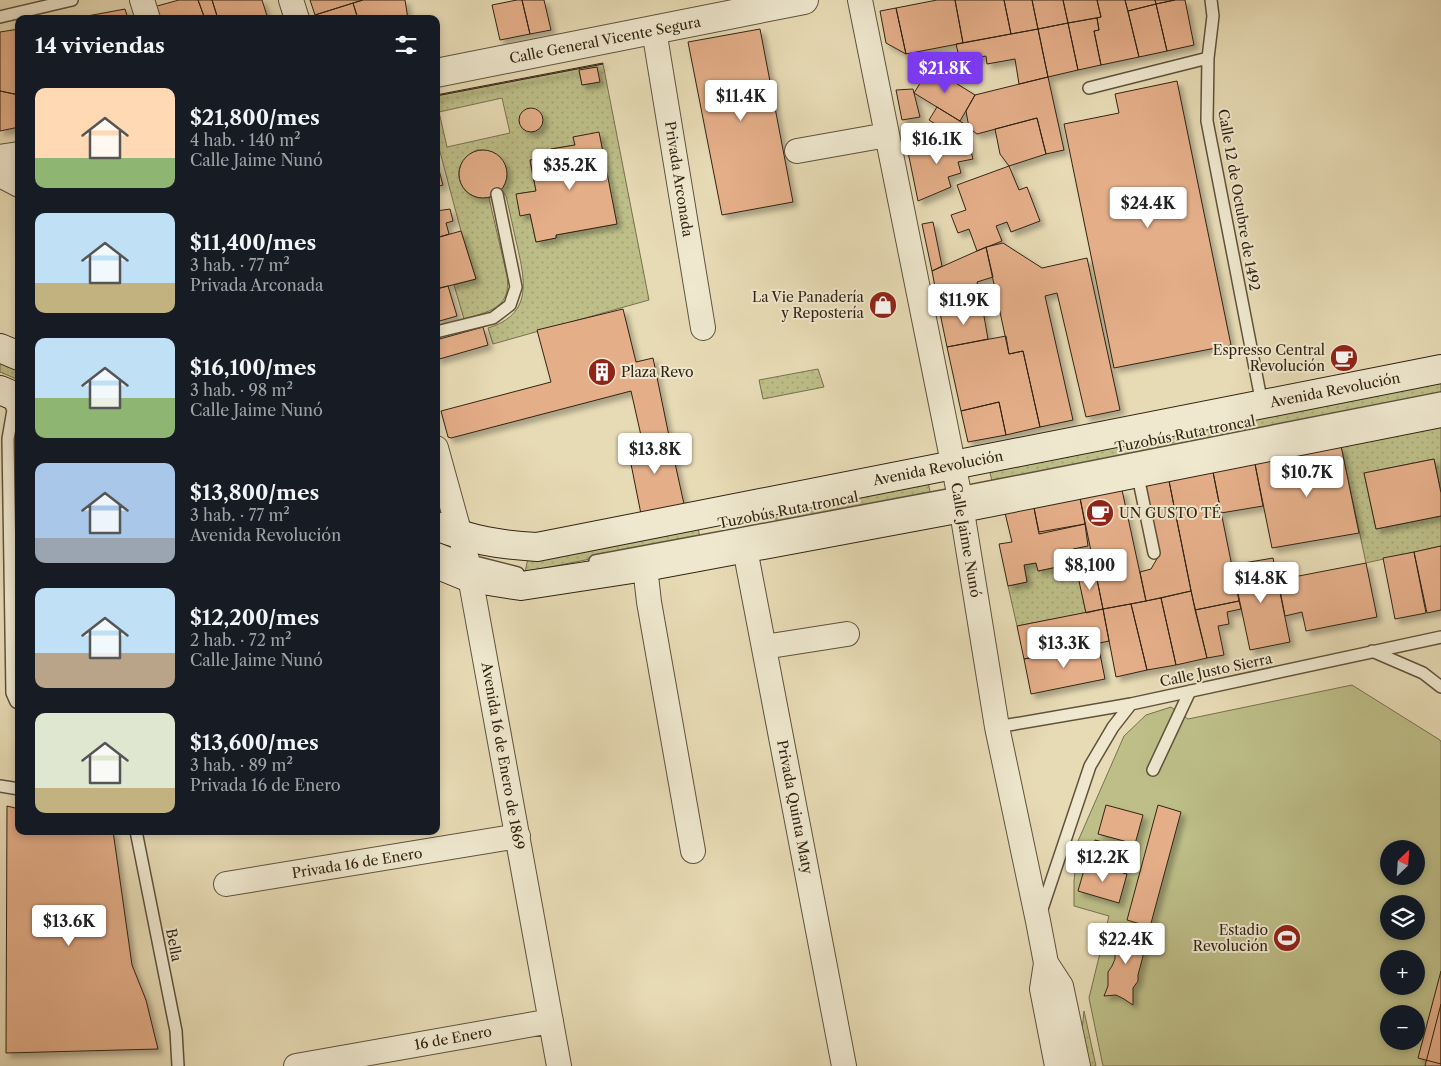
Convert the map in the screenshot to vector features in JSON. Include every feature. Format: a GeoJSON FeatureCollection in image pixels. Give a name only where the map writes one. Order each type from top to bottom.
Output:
{"type":"FeatureCollection","features":[{"type":"Feature","properties":{"kind":"main road","name":"Calle General Vicente Segura"},"geometry":{"type":"LineString","coordinates":[[440,72],[804,0]]}},
{"type":"Feature","properties":{"kind":"main road"},"geometry":{"type":"LineString","coordinates":[[0,160],[15,157]]}},
{"type":"Feature","properties":{"kind":"main road"},"geometry":{"type":"LineString","coordinates":[[0,348],[15,354]]}},
{"type":"Feature","properties":{"kind":"main road","name":"Avenida Revolución"},"geometry":{"type":"LineString","coordinates":[[440,563],[466,558],[503,545],[537,547],[1441,369]]}},
{"type":"Feature","properties":{"kind":"main road"},"geometry":{"type":"LineString","coordinates":[[0,390],[15,396]]}},
{"type":"Feature","properties":{"kind":"main road","name":"Avenida Revolución"},"geometry":{"type":"LineString","coordinates":[[440,530],[466,558],[521,586],[745,549],[961,501],[1140,474],[1441,413]]}},
{"type":"Feature","properties":{"kind":"street"},"geometry":{"type":"LineString","coordinates":[[142,0],[147,15]]}},
{"type":"Feature","properties":{"kind":"street"},"geometry":{"type":"LineString","coordinates":[[291,0],[296,15]]}},
{"type":"Feature","properties":{"kind":"street","name":"Calle Jaime Nunó"},"geometry":{"type":"LineString","coordinates":[[860,0],[961,501],[997,727],[1046,962],[1042,989],[1057,1066]]}},
{"type":"Feature","properties":{"kind":"street","name":"Privada Arconada"},"geometry":{"type":"LineString","coordinates":[[654,30],[703,328]]}},
{"type":"Feature","properties":{"kind":"street"},"geometry":{"type":"LineString","coordinates":[[797,151],[887,135]]}},
{"type":"Feature","properties":{"kind":"street"},"geometry":{"type":"LineString","coordinates":[[0,175],[15,183]]}},
{"type":"Feature","properties":{"kind":"street","name":"Avenida 16 de Enero de 1869"},"geometry":{"type":"LineString","coordinates":[[440,463],[466,558],[560,1066]]}},
{"type":"Feature","properties":{"kind":"street","name":"Privada Quinta Maty"},"geometry":{"type":"LineString","coordinates":[[745,549],[844,1066]]}},
{"type":"Feature","properties":{"kind":"street"},"geometry":{"type":"LineString","coordinates":[[644,567],[692,851]]}},
{"type":"Feature","properties":{"kind":"street"},"geometry":{"type":"LineString","coordinates":[[764,647],[847,634]]}},
{"type":"Feature","properties":{"kind":"street","name":"Privada 16 de Enero"},"geometry":{"type":"LineString","coordinates":[[226,884],[518,836]]}},
{"type":"Feature","properties":{"kind":"street","name":"Calle Jaime Nunó"},"geometry":{"type":"LineString","coordinates":[[1046,962],[1061,986],[1078,1066]]}},
{"type":"Feature","properties":{"kind":"street","name":"16 de Enero"},"geometry":{"type":"LineString","coordinates":[[296,1066],[552,1021]]}},
{"type":"Feature","properties":{"kind":"lane"},"geometry":{"type":"LineString","coordinates":[[0,17],[72,0]]}},
{"type":"Feature","properties":{"kind":"lane","name":"Calle 12 de Octubre de 1492"},"geometry":{"type":"LineString","coordinates":[[1211,0],[1213,16],[1208,58],[1207,121],[1262,404]]}},
{"type":"Feature","properties":{"kind":"lane"},"geometry":{"type":"LineString","coordinates":[[1089,88],[1208,58]]}},
{"type":"Feature","properties":{"kind":"lane"},"geometry":{"type":"LineString","coordinates":[[440,331],[493,318],[510,305],[516,287],[497,194]]}},
{"type":"Feature","properties":{"kind":"lane"},"geometry":{"type":"LineString","coordinates":[[0,398],[10,403],[13,410],[8,440],[12,694],[15,700]]}},
{"type":"Feature","properties":{"kind":"lane","name":"Tuzobús Ruta troncal"},"geometry":{"type":"LineString","coordinates":[[582,564],[961,501],[1441,398]]}},
{"type":"Feature","properties":{"kind":"lane"},"geometry":{"type":"LineString","coordinates":[[1140,474],[1140,486],[1154,553]]}},
{"type":"Feature","properties":{"kind":"lane"},"geometry":{"type":"LineString","coordinates":[[440,549],[524,574],[543,571]]}},
{"type":"Feature","properties":{"kind":"lane","name":"Calle Justo Sierra"},"geometry":{"type":"LineString","coordinates":[[997,727],[1131,704],[1441,637]]}},
{"type":"Feature","properties":{"kind":"lane"},"geometry":{"type":"LineString","coordinates":[[1372,651],[1423,673],[1441,687]]}},
{"type":"Feature","properties":{"kind":"lane"},"geometry":{"type":"LineString","coordinates":[[1153,770],[1190,691]]}},
{"type":"Feature","properties":{"kind":"lane"},"geometry":{"type":"LineString","coordinates":[[1038,921],[1090,766],[1113,727],[1131,704]]}},
{"type":"Feature","properties":{"kind":"lane"},"geometry":{"type":"LineString","coordinates":[[0,786],[15,788]]}},
{"type":"Feature","properties":{"kind":"lane","name":"Bella"},"geometry":{"type":"LineString","coordinates":[[137,835],[176,1031],[178,1066]]}},
{"type":"Feature","properties":{"kind":"green space"},"geometry":{"type":"Polygon","coordinates":[[[603,64],[649,300],[493,344],[488,328],[502,322],[513,314],[519,305],[522,295],[523,283],[520,258],[506,196],[502,190],[499,192],[504,184],[506,175],[505,166],[500,157],[490,152],[477,150],[467,156],[459,170],[460,181],[466,191],[479,197],[490,197],[496,193],[489,198],[508,287],[502,302],[496,307],[482,314],[464,319],[454,285],[476,279],[440,152],[440,116],[447,147],[510,133],[502,98],[440,112],[440,95],[603,64]],[[597,67],[579,71],[582,85],[599,82],[597,67]],[[526,109],[520,115],[519,122],[523,129],[533,132],[541,125],[541,116],[534,109],[526,109]],[[599,133],[573,137],[575,145],[551,149],[552,157],[530,161],[536,191],[517,194],[530,214],[536,242],[556,238],[556,235],[616,224],[599,133]]]}},
{"type":"Feature","properties":{"kind":"green space"},"geometry":{"type":"Polygon","coordinates":[[[0,361],[15,367],[15,378],[0,372],[0,361]]]}},
{"type":"Feature","properties":{"kind":"green space"},"geometry":{"type":"Polygon","coordinates":[[[818,369],[824,387],[763,399],[759,380],[818,369]]]}},
{"type":"Feature","properties":{"kind":"green space"},"geometry":{"type":"Polygon","coordinates":[[[1441,378],[1441,395],[993,485],[989,469],[1441,378]]]}},
{"type":"Feature","properties":{"kind":"green space"},"geometry":{"type":"Polygon","coordinates":[[[1441,426],[1441,493],[1434,459],[1364,473],[1376,529],[1441,516],[1441,546],[1366,563],[1341,446],[1441,426]]]}},
{"type":"Feature","properties":{"kind":"green space"},"geometry":{"type":"Polygon","coordinates":[[[928,482],[931,496],[777,524],[774,510],[928,482]]]}},
{"type":"Feature","properties":{"kind":"green space"},"geometry":{"type":"Polygon","coordinates":[[[697,524],[700,537],[525,572],[528,558],[697,524]]]}},
{"type":"Feature","properties":{"kind":"green space"},"geometry":{"type":"Polygon","coordinates":[[[1036,563],[1039,571],[1076,563],[1086,613],[1017,626],[1008,586],[1027,582],[1024,565],[1036,563]]]}},
{"type":"Feature","properties":{"kind":"green space"},"geometry":{"type":"Polygon","coordinates":[[[1352,685],[1440,740],[1441,1066],[1103,1066],[1089,998],[1109,916],[1074,906],[1074,881],[1078,841],[1124,736],[1146,715],[1171,707],[1188,719],[1352,685]]]}},
{"type":"Feature","properties":{"kind":"green space"},"geometry":{"type":"Polygon","coordinates":[[[1084,1011],[1096,1066],[1088,1066],[1081,1040],[1084,1011]]]}},
{"type":"Feature","properties":{"kind":"building"},"geometry":{"type":"Polygon","coordinates":[[[179,0],[198,0],[204,15],[148,15],[146,9],[179,0]]]}},
{"type":"Feature","properties":{"kind":"building"},"geometry":{"type":"Polygon","coordinates":[[[198,0],[212,0],[217,15],[204,15],[198,0]]]}},
{"type":"Feature","properties":{"kind":"building"},"geometry":{"type":"Polygon","coordinates":[[[212,0],[262,0],[267,15],[217,15],[212,0]]]}},
{"type":"Feature","properties":{"kind":"building"},"geometry":{"type":"Polygon","coordinates":[[[310,0],[363,0],[315,15],[310,0]]]}},
{"type":"Feature","properties":{"kind":"building"},"geometry":{"type":"Polygon","coordinates":[[[363,0],[405,0],[407,15],[357,15],[353,3],[363,0]]]}},
{"type":"Feature","properties":{"kind":"building"},"geometry":{"type":"Polygon","coordinates":[[[522,0],[530,34],[500,40],[492,5],[522,0]]]}},
{"type":"Feature","properties":{"kind":"building"},"geometry":{"type":"Polygon","coordinates":[[[522,0],[544,0],[551,30],[530,34],[522,0]]]}},
{"type":"Feature","properties":{"kind":"building"},"geometry":{"type":"Polygon","coordinates":[[[937,0],[955,0],[963,43],[906,54],[896,8],[937,0]]]}},
{"type":"Feature","properties":{"kind":"building"},"geometry":{"type":"Polygon","coordinates":[[[955,0],[1004,0],[1011,34],[963,43],[955,0]]]}},
{"type":"Feature","properties":{"kind":"building"},"geometry":{"type":"Polygon","coordinates":[[[1004,0],[1032,0],[1038,29],[1011,34],[1004,0]]]}},
{"type":"Feature","properties":{"kind":"building"},"geometry":{"type":"Polygon","coordinates":[[[1032,0],[1063,0],[1068,23],[1038,29],[1032,0]]]}},
{"type":"Feature","properties":{"kind":"building"},"geometry":{"type":"Polygon","coordinates":[[[1063,0],[1097,0],[1101,17],[1068,23],[1063,0]]]}},
{"type":"Feature","properties":{"kind":"building"},"geometry":{"type":"Polygon","coordinates":[[[1097,0],[1125,0],[1139,57],[1101,65],[1094,31],[1099,30],[1097,18],[1101,17],[1097,0]]]}},
{"type":"Feature","properties":{"kind":"building"},"geometry":{"type":"Polygon","coordinates":[[[1125,0],[1155,0],[1156,4],[1128,11],[1125,0]]]}},
{"type":"Feature","properties":{"kind":"building"},"geometry":{"type":"Polygon","coordinates":[[[1155,0],[1175,0],[1156,4],[1155,0]]]}},
{"type":"Feature","properties":{"kind":"building"},"geometry":{"type":"Polygon","coordinates":[[[1185,0],[1194,45],[1167,51],[1156,4],[1185,0]]]}},
{"type":"Feature","properties":{"kind":"building"},"geometry":{"type":"Polygon","coordinates":[[[353,3],[357,15],[315,15],[353,3]]]}},
{"type":"Feature","properties":{"kind":"building"},"geometry":{"type":"Polygon","coordinates":[[[1156,4],[1167,51],[1139,57],[1128,11],[1156,4]]]}},
{"type":"Feature","properties":{"kind":"building"},"geometry":{"type":"Polygon","coordinates":[[[896,8],[906,54],[886,43],[880,11],[896,8]]]}},
{"type":"Feature","properties":{"kind":"building"},"geometry":{"type":"Polygon","coordinates":[[[125,9],[127,15],[93,15],[125,9]]]}},
{"type":"Feature","properties":{"kind":"building"},"geometry":{"type":"Polygon","coordinates":[[[1097,18],[1099,30],[1094,31],[1101,65],[1078,70],[1068,23],[1097,18]]]}},
{"type":"Feature","properties":{"kind":"building"},"geometry":{"type":"Polygon","coordinates":[[[1068,23],[1078,70],[1048,77],[1038,29],[1068,23]]]}},
{"type":"Feature","properties":{"kind":"building"},"geometry":{"type":"Polygon","coordinates":[[[760,29],[793,202],[722,215],[688,42],[760,29]]]}},
{"type":"Feature","properties":{"kind":"building"},"geometry":{"type":"Polygon","coordinates":[[[1038,29],[1048,77],[1019,84],[1015,59],[987,64],[986,56],[960,61],[956,44],[1038,29]]]}},
{"type":"Feature","properties":{"kind":"building"},"geometry":{"type":"Polygon","coordinates":[[[15,30],[15,94],[0,91],[0,32],[15,30]]]}},
{"type":"Feature","properties":{"kind":"building"},"geometry":{"type":"Polygon","coordinates":[[[603,63],[440,95],[440,94],[603,63]]]}},
{"type":"Feature","properties":{"kind":"building"},"geometry":{"type":"Polygon","coordinates":[[[597,67],[600,82],[582,85],[579,70],[597,67]]]}},
{"type":"Feature","properties":{"kind":"building"},"geometry":{"type":"Polygon","coordinates":[[[930,67],[975,95],[960,121],[914,93],[930,67]]]}},
{"type":"Feature","properties":{"kind":"building"},"geometry":{"type":"Polygon","coordinates":[[[1048,77],[1064,150],[1046,154],[1037,118],[977,134],[969,128],[966,111],[975,95],[1048,77]]]}},
{"type":"Feature","properties":{"kind":"building"},"geometry":{"type":"Polygon","coordinates":[[[1177,81],[1231,345],[1114,368],[1064,124],[1119,113],[1115,94],[1177,81]]]}},
{"type":"Feature","properties":{"kind":"building"},"geometry":{"type":"Polygon","coordinates":[[[913,89],[920,117],[902,120],[896,90],[913,89]]]}},
{"type":"Feature","properties":{"kind":"building"},"geometry":{"type":"Polygon","coordinates":[[[0,91],[15,94],[15,128],[0,131],[0,91]]]}},
{"type":"Feature","properties":{"kind":"building"},"geometry":{"type":"Polygon","coordinates":[[[937,107],[966,125],[956,137],[929,120],[937,107]]]}},
{"type":"Feature","properties":{"kind":"building"},"geometry":{"type":"Polygon","coordinates":[[[531,108],[539,112],[543,120],[539,128],[531,132],[523,128],[519,120],[523,112],[531,108]]]}},
{"type":"Feature","properties":{"kind":"building"},"geometry":{"type":"Polygon","coordinates":[[[1037,118],[1046,154],[1009,166],[1000,154],[995,129],[1037,118]]]}},
{"type":"Feature","properties":{"kind":"building"},"geometry":{"type":"Polygon","coordinates":[[[599,132],[617,224],[556,235],[556,238],[536,242],[530,214],[520,216],[516,194],[536,191],[530,160],[552,157],[551,149],[575,145],[573,137],[599,132]]]}},
{"type":"Feature","properties":{"kind":"building"},"geometry":{"type":"Polygon","coordinates":[[[967,137],[973,159],[958,162],[961,173],[948,177],[951,187],[918,201],[907,147],[967,137]]]}},
{"type":"Feature","properties":{"kind":"building"},"geometry":{"type":"Polygon","coordinates":[[[478,150],[488,150],[500,157],[507,169],[507,179],[500,191],[488,198],[478,198],[470,194],[463,187],[459,179],[459,169],[463,161],[470,154],[478,150]]]}},
{"type":"Feature","properties":{"kind":"building"},"geometry":{"type":"Polygon","coordinates":[[[1009,166],[1019,190],[1027,187],[1040,221],[1011,232],[1007,222],[996,226],[1002,241],[977,251],[969,229],[958,233],[951,215],[966,210],[957,185],[1009,166]]]}},
{"type":"Feature","properties":{"kind":"building"},"geometry":{"type":"Polygon","coordinates":[[[440,174],[443,185],[440,186],[440,174]]]}},
{"type":"Feature","properties":{"kind":"building"},"geometry":{"type":"Polygon","coordinates":[[[450,209],[453,221],[446,223],[449,234],[440,237],[440,210],[450,209]]]}},
{"type":"Feature","properties":{"kind":"building"},"geometry":{"type":"Polygon","coordinates":[[[933,222],[942,266],[932,271],[922,224],[933,222]]]}},
{"type":"Feature","properties":{"kind":"building"},"geometry":{"type":"Polygon","coordinates":[[[461,231],[476,279],[440,288],[440,237],[461,231]]]}},
{"type":"Feature","properties":{"kind":"building"},"geometry":{"type":"Polygon","coordinates":[[[1003,243],[1042,268],[1087,258],[1120,410],[1086,417],[1057,293],[1045,296],[1073,420],[1040,427],[1023,351],[1009,354],[986,247],[1003,243]]]}},
{"type":"Feature","properties":{"kind":"building"},"geometry":{"type":"Polygon","coordinates":[[[986,247],[993,277],[977,282],[982,305],[940,313],[932,271],[986,247]]]}},
{"type":"Feature","properties":{"kind":"building"},"geometry":{"type":"Polygon","coordinates":[[[448,286],[457,316],[440,321],[440,288],[448,286]]]}},
{"type":"Feature","properties":{"kind":"building"},"geometry":{"type":"Polygon","coordinates":[[[982,305],[988,339],[947,347],[940,313],[982,305]]]}},
{"type":"Feature","properties":{"kind":"building","name":"Plaza Revo"},"geometry":{"type":"Polygon","coordinates":[[[623,309],[636,362],[653,358],[669,436],[642,440],[631,391],[451,438],[448,437],[441,411],[551,382],[537,330],[623,309]]]}},
{"type":"Feature","properties":{"kind":"building"},"geometry":{"type":"Polygon","coordinates":[[[483,327],[488,345],[440,359],[440,339],[483,327]]]}},
{"type":"Feature","properties":{"kind":"building"},"geometry":{"type":"Polygon","coordinates":[[[1006,336],[1009,354],[1023,351],[1040,427],[1006,435],[999,402],[961,411],[947,347],[1006,336]]]}},
{"type":"Feature","properties":{"kind":"building"},"geometry":{"type":"Polygon","coordinates":[[[999,402],[1006,435],[968,442],[961,411],[999,402]]]}},
{"type":"Feature","properties":{"kind":"building"},"geometry":{"type":"Polygon","coordinates":[[[669,436],[684,504],[641,514],[627,444],[669,436]]]}},
{"type":"Feature","properties":{"kind":"building"},"geometry":{"type":"Polygon","coordinates":[[[1341,446],[1359,533],[1272,548],[1255,464],[1341,446]]]}},
{"type":"Feature","properties":{"kind":"building"},"geometry":{"type":"Polygon","coordinates":[[[1434,459],[1441,493],[1441,516],[1376,529],[1364,473],[1434,459]]]}},
{"type":"Feature","properties":{"kind":"building"},"geometry":{"type":"Polygon","coordinates":[[[1255,464],[1263,506],[1221,513],[1213,472],[1255,464]]]}},
{"type":"Feature","properties":{"kind":"building"},"geometry":{"type":"Polygon","coordinates":[[[1213,472],[1239,601],[1195,610],[1169,481],[1213,472]]]}},
{"type":"Feature","properties":{"kind":"building"},"geometry":{"type":"Polygon","coordinates":[[[1169,481],[1191,591],[1146,601],[1140,572],[1151,569],[1158,557],[1144,486],[1169,481]]]}},
{"type":"Feature","properties":{"kind":"building"},"geometry":{"type":"Polygon","coordinates":[[[1122,490],[1146,601],[1103,609],[1080,498],[1122,490]]]}},
{"type":"Feature","properties":{"kind":"building"},"geometry":{"type":"Polygon","coordinates":[[[1080,498],[1085,524],[1039,534],[1034,508],[1080,498]]]}},
{"type":"Feature","properties":{"kind":"building"},"geometry":{"type":"Polygon","coordinates":[[[1034,508],[1039,532],[1085,524],[1088,546],[1073,549],[1076,563],[1038,571],[1036,563],[1024,565],[1027,582],[1008,586],[999,544],[1012,542],[1005,513],[1034,508]]]}},
{"type":"Feature","properties":{"kind":"building"},"geometry":{"type":"Polygon","coordinates":[[[1441,546],[1441,610],[1427,613],[1414,552],[1441,546]]]}},
{"type":"Feature","properties":{"kind":"building"},"geometry":{"type":"Polygon","coordinates":[[[1414,552],[1426,613],[1395,619],[1383,558],[1414,552]]]}},
{"type":"Feature","properties":{"kind":"building"},"geometry":{"type":"Polygon","coordinates":[[[1273,558],[1290,642],[1250,650],[1232,565],[1273,558]]]}},
{"type":"Feature","properties":{"kind":"building"},"geometry":{"type":"Polygon","coordinates":[[[1366,563],[1377,617],[1306,631],[1302,612],[1285,616],[1278,580],[1366,563]]]}},
{"type":"Feature","properties":{"kind":"building"},"geometry":{"type":"Polygon","coordinates":[[[1095,569],[1103,609],[1086,613],[1077,572],[1095,569]]]}},
{"type":"Feature","properties":{"kind":"building"},"geometry":{"type":"Polygon","coordinates":[[[1191,591],[1207,658],[1176,665],[1161,598],[1191,591]]]}},
{"type":"Feature","properties":{"kind":"building"},"geometry":{"type":"Polygon","coordinates":[[[1161,598],[1176,665],[1147,670],[1131,604],[1161,598]]]}},
{"type":"Feature","properties":{"kind":"building"},"geometry":{"type":"Polygon","coordinates":[[[1239,601],[1241,609],[1227,612],[1229,624],[1218,626],[1224,655],[1207,658],[1195,610],[1239,601]]]}},
{"type":"Feature","properties":{"kind":"building"},"geometry":{"type":"Polygon","coordinates":[[[1131,604],[1147,670],[1116,677],[1103,609],[1131,604]]]}},
{"type":"Feature","properties":{"kind":"building"},"geometry":{"type":"Polygon","coordinates":[[[1103,609],[1109,641],[1024,659],[1017,626],[1103,609]]]}},
{"type":"Feature","properties":{"kind":"building"},"geometry":{"type":"Polygon","coordinates":[[[1098,644],[1105,679],[1031,694],[1024,659],[1098,644]]]}},
{"type":"Feature","properties":{"kind":"building"},"geometry":{"type":"Polygon","coordinates":[[[1106,805],[1143,815],[1135,844],[1098,834],[1106,805]]]}},
{"type":"Feature","properties":{"kind":"building"},"geometry":{"type":"Polygon","coordinates":[[[1158,805],[1181,812],[1150,927],[1127,920],[1158,805]]]}},
{"type":"Feature","properties":{"kind":"building"},"geometry":{"type":"Polygon","coordinates":[[[7,806],[15,808],[15,835],[114,835],[132,965],[146,1000],[158,1049],[6,1053],[7,806]]]}},
{"type":"Feature","properties":{"kind":"building"},"geometry":{"type":"Polygon","coordinates":[[[1095,840],[1129,849],[1123,870],[1089,860],[1095,840]]]}},
{"type":"Feature","properties":{"kind":"building"},"geometry":{"type":"Polygon","coordinates":[[[1086,863],[1127,874],[1119,903],[1078,891],[1086,863]]]}},
{"type":"Feature","properties":{"kind":"building"},"geometry":{"type":"Polygon","coordinates":[[[1118,924],[1129,931],[1142,935],[1149,934],[1143,948],[1138,981],[1133,988],[1133,1005],[1116,995],[1104,996],[1108,986],[1108,972],[1115,959],[1115,951],[1120,944],[1118,924]]]}},
{"type":"Feature","properties":{"kind":"building"},"geometry":{"type":"Polygon","coordinates":[[[1441,971],[1441,1064],[1418,1058],[1420,1050],[1425,1050],[1425,1032],[1441,971]]]}},
{"type":"Feature","properties":{"kind":"building"},"geometry":{"type":"Polygon","coordinates":[[[1441,1004],[1441,1066],[1425,1066],[1441,1004]]]}},
{"type":"Feature","properties":{"kind":"place","name":"La Vie Panadería y Repostería"},"geometry":{"type":"Point","coordinates":[883,305]}},
{"type":"Feature","properties":{"kind":"place","name":"Espresso Central Revolución"},"geometry":{"type":"Point","coordinates":[1344,358]}},
{"type":"Feature","properties":{"kind":"place","name":"Plaza Revo"},"geometry":{"type":"Point","coordinates":[602,372]}},
{"type":"Feature","properties":{"kind":"place","name":"UN GUSTO TÉ"},"geometry":{"type":"Point","coordinates":[1100,513]}},
{"type":"Feature","properties":{"kind":"place","name":"Estadio Revolución"},"geometry":{"type":"Point","coordinates":[1287,938]}}]}
